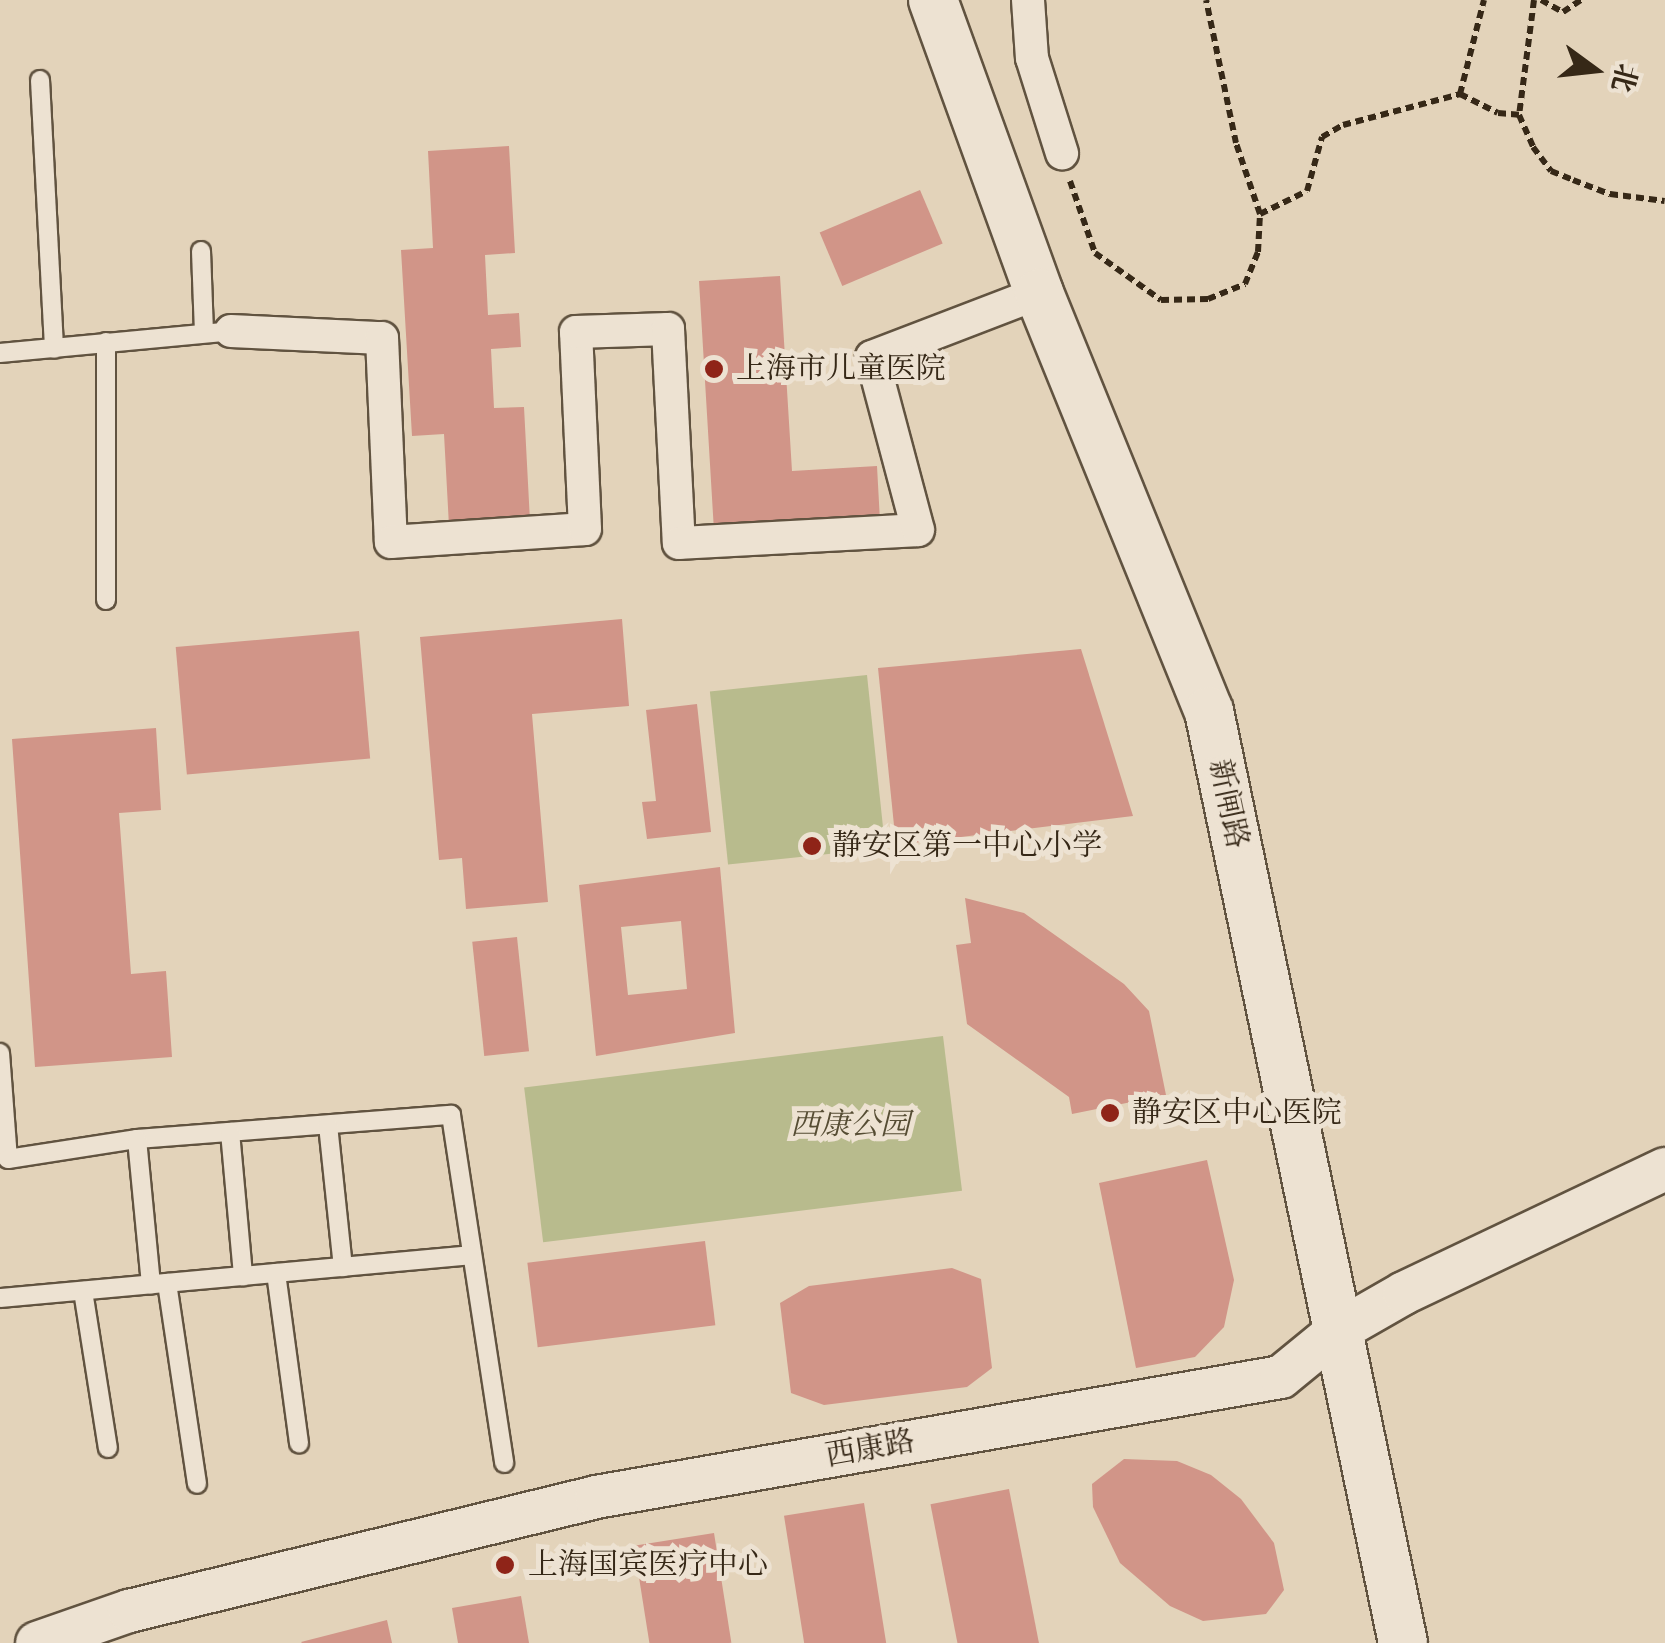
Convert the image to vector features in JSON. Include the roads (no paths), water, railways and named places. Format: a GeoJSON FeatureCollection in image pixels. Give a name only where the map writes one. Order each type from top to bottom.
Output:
{"type":"FeatureCollection","features":[{"type":"Feature","properties":{"kind":"main road","name":"新闸路"},"geometry":{"type":"LineString","coordinates":[[932,0],[1039,293],[1209,711],[1403,1643]]}},
{"type":"Feature","properties":{"kind":"street"},"geometry":{"type":"LineString","coordinates":[[1028,0],[1032,58],[1062,153]]}},
{"type":"Feature","properties":{"kind":"street"},"geometry":{"type":"LineString","coordinates":[[218,332],[382,338],[391,542],[585,529],[576,332],[668,328],[679,543],[918,530],[872,357],[1039,293]]}},
{"type":"Feature","properties":{"kind":"street","name":"西康路"},"geometry":{"type":"LineString","coordinates":[[37,1643],[129,1611],[596,1497],[1281,1377],[1336,1332],[1404,1293],[1665,1169]]}},
{"type":"Feature","properties":{"kind":"lane"},"geometry":{"type":"LineString","coordinates":[[40,80],[54,350]]}},
{"type":"Feature","properties":{"kind":"lane"},"geometry":{"type":"LineString","coordinates":[[0,353],[218,332],[201,251]]}},
{"type":"Feature","properties":{"kind":"lane"},"geometry":{"type":"LineString","coordinates":[[106,342],[106,600]]}},
{"type":"Feature","properties":{"kind":"lane"},"geometry":{"type":"LineString","coordinates":[[0,1054],[8,1159],[138,1139],[451,1115],[504,1463]]}},
{"type":"Feature","properties":{"kind":"lane"},"geometry":{"type":"LineString","coordinates":[[328,1125],[342,1267]]}},
{"type":"Feature","properties":{"kind":"lane"},"geometry":{"type":"LineString","coordinates":[[230,1132],[243,1276]]}},
{"type":"Feature","properties":{"kind":"lane"},"geometry":{"type":"LineString","coordinates":[[138,1139],[159,1284],[197,1484]]}},
{"type":"Feature","properties":{"kind":"lane"},"geometry":{"type":"LineString","coordinates":[[0,1298],[472,1255]]}},
{"type":"Feature","properties":{"kind":"lane"},"geometry":{"type":"LineString","coordinates":[[276,1273],[299,1443]]}},
{"type":"Feature","properties":{"kind":"lane"},"geometry":{"type":"LineString","coordinates":[[83,1291],[108,1448]]}},
{"type":"Feature","properties":{"kind":"place","name":"上海市儿童医院"},"geometry":{"type":"Point","coordinates":[714,369]}},
{"type":"Feature","properties":{"kind":"place","name":"静安区第一中心小学"},"geometry":{"type":"Point","coordinates":[812,846]}},
{"type":"Feature","properties":{"kind":"place","name":"静安区中心医院"},"geometry":{"type":"Point","coordinates":[1110,1113]}},
{"type":"Feature","properties":{"kind":"place","name":"上海国宾医疗中心"},"geometry":{"type":"Point","coordinates":[505,1565]}},
{"type":"Feature","properties":{"kind":"park label","name":"西康公园"},"geometry":{"type":"Point","coordinates":[850,1125]}}]}
